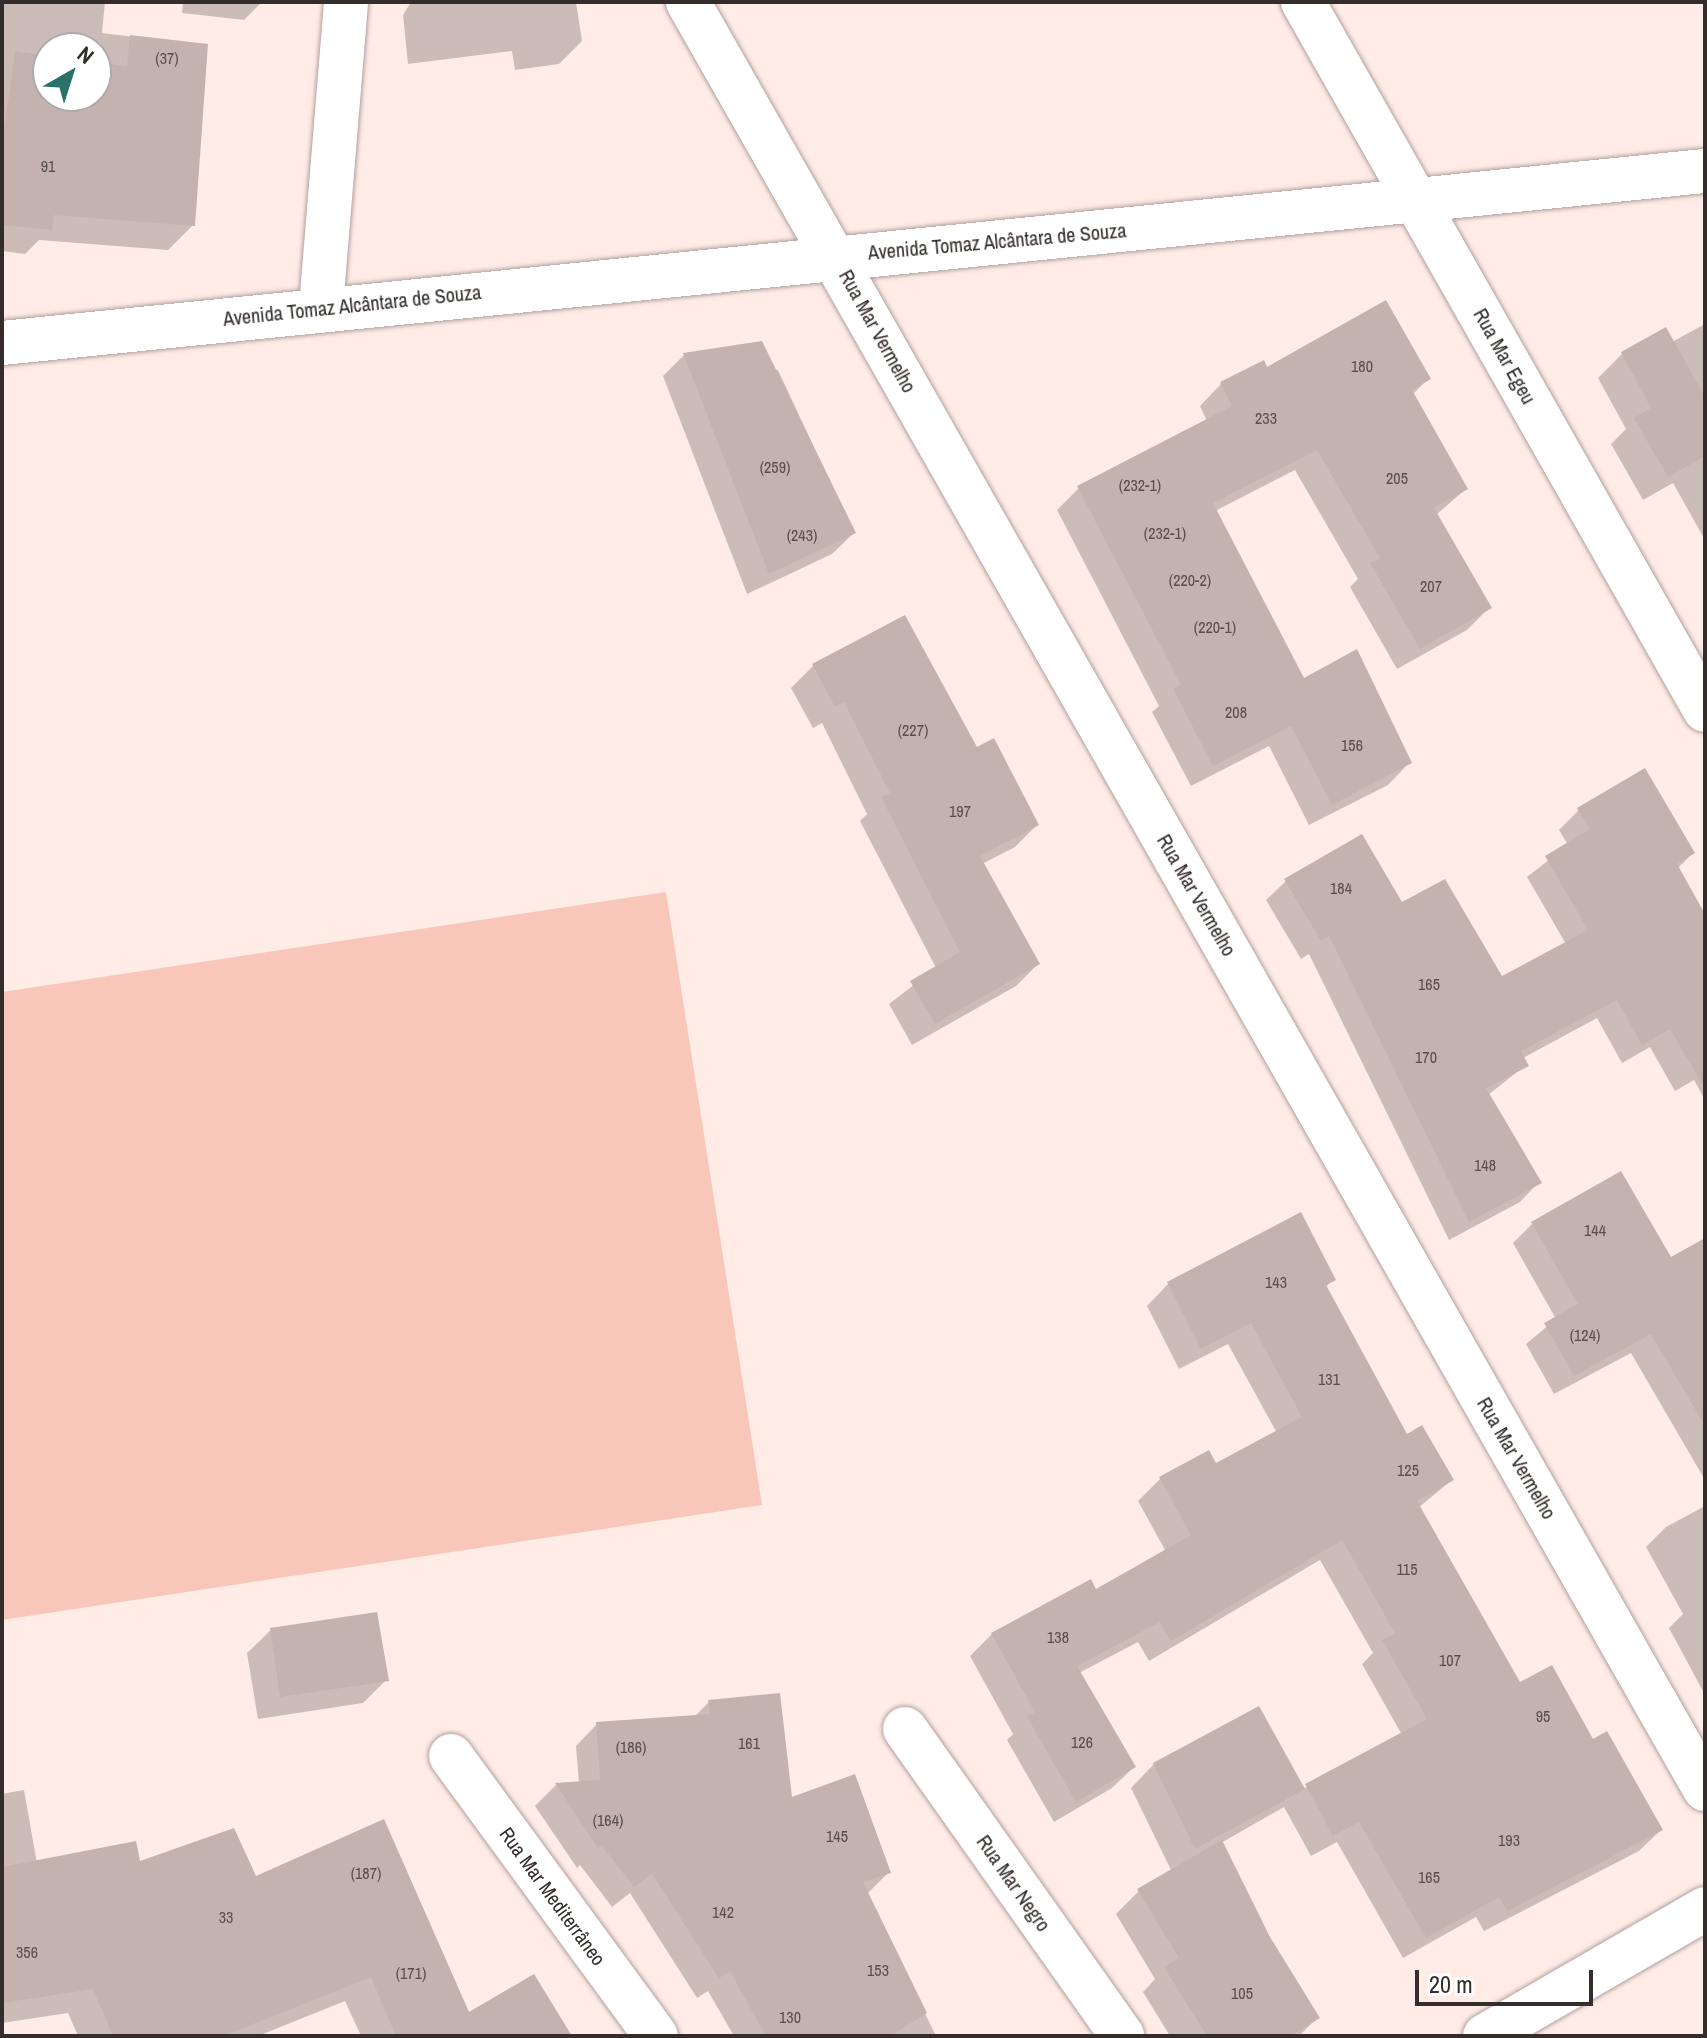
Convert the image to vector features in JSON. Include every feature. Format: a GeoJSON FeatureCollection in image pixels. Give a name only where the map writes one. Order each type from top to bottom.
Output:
{"type":"FeatureCollection","features":[{"type":"Feature","properties":{"kind":"street"},"geometry":{"type":"LineString","coordinates":[[321,307],[346,2]]}},
{"type":"Feature","properties":{"kind":"street","name":"Rua Mar Vermelho"},"geometry":{"type":"LineString","coordinates":[[688,2],[836,256],[1705,1789]]}},
{"type":"Feature","properties":{"kind":"street","name":"Rua Mar Egeu"},"geometry":{"type":"LineString","coordinates":[[1303,2],[1705,710]]}},
{"type":"Feature","properties":{"kind":"street","name":"Avenida Tomaz Alcântara de Souza"},"geometry":{"type":"LineString","coordinates":[[2,343],[321,307],[1419,202],[1705,171]]}},
{"type":"Feature","properties":{"kind":"street","name":"Rua Mar Negro"},"geometry":{"type":"LineString","coordinates":[[905,1729],[1122,2036]]}},
{"type":"Feature","properties":{"kind":"street","name":"Rua Mar Mediterrâneo"},"geometry":{"type":"LineString","coordinates":[[451,1756],[656,2036]]}},
{"type":"Feature","properties":{"kind":"street"},"geometry":{"type":"LineString","coordinates":[[1485,2036],[1705,1909]]}},
{"type":"Feature","properties":{"kind":"shaded area"},"geometry":{"type":"Polygon","coordinates":[[[666,892],[762,1505],[2,1620],[2,992],[666,892]]]}},
{"type":"Feature","properties":{"kind":"building"},"geometry":{"type":"Polygon","coordinates":[[[130,35],[208,44],[195,226],[54,215],[52,230],[2,225],[2,146],[15,51],[32,54],[32,112],[112,112],[112,64],[127,66],[130,35]]]}},
{"type":"Feature","properties":{"kind":"building"},"geometry":{"type":"Polygon","coordinates":[[[1386,300],[1431,379],[1412,390],[1468,489],[1434,508],[1492,608],[1420,649],[1370,563],[1380,558],[1317,450],[1213,503],[1304,678],[1357,649],[1412,763],[1332,805],[1291,726],[1213,766],[1173,689],[1181,685],[1077,486],[1232,406],[1220,382],[1264,360],[1267,367],[1386,300]]]}},
{"type":"Feature","properties":{"kind":"building"},"geometry":{"type":"Polygon","coordinates":[[[1666,327],[1705,397],[1705,456],[1668,477],[1634,418],[1651,408],[1621,352],[1666,327]]]}},
{"type":"Feature","properties":{"kind":"building"},"geometry":{"type":"Polygon","coordinates":[[[762,341],[856,533],[769,574],[683,353],[762,341]]]}},
{"type":"Feature","properties":{"kind":"building"},"geometry":{"type":"Polygon","coordinates":[[[905,615],[977,747],[994,738],[1039,825],[980,856],[1040,964],[935,1024],[910,981],[960,952],[881,797],[890,793],[844,702],[835,707],[812,664],[905,615]]]}},
{"type":"Feature","properties":{"kind":"building"},"geometry":{"type":"Polygon","coordinates":[[[1645,768],[1695,853],[1677,864],[1705,914],[1705,1089],[1670,1029],[1642,1045],[1617,1000],[1521,1051],[1529,1066],[1486,1088],[1542,1183],[1469,1222],[1329,936],[1321,941],[1284,879],[1362,834],[1402,902],[1445,879],[1502,976],[1588,930],[1545,856],[1590,829],[1577,808],[1645,768]]]}},
{"type":"Feature","properties":{"kind":"building"},"geometry":{"type":"Polygon","coordinates":[[[1621,1171],[1671,1257],[1705,1238],[1705,1426],[1651,1334],[1574,1376],[1544,1323],[1578,1304],[1531,1222],[1621,1171]]]}},
{"type":"Feature","properties":{"kind":"building"},"geometry":{"type":"Polygon","coordinates":[[[1301,1212],[1336,1280],[1326,1285],[1407,1434],[1422,1425],[1454,1480],[1417,1501],[1520,1682],[1552,1665],[1593,1739],[1607,1731],[1663,1830],[1507,1911],[1499,1897],[1426,1938],[1359,1822],[1333,1836],[1305,1784],[1427,1719],[1382,1640],[1395,1633],[1342,1540],[1171,1641],[1160,1622],[1077,1666],[1136,1767],[1076,1802],[1027,1717],[1035,1712],[991,1633],[1091,1579],[1096,1589],[1191,1535],[1159,1477],[1209,1450],[1216,1463],[1302,1417],[1251,1323],[1201,1349],[1167,1282],[1301,1212]]]}},
{"type":"Feature","properties":{"kind":"building"},"geometry":{"type":"Polygon","coordinates":[[[377,1612],[389,1681],[280,1697],[270,1628],[377,1612]]]}},
{"type":"Feature","properties":{"kind":"building"},"geometry":{"type":"Polygon","coordinates":[[[780,1693],[792,1797],[855,1774],[891,1873],[863,1882],[927,2013],[890,2036],[766,2036],[730,1971],[719,1978],[652,1874],[634,1887],[602,1846],[598,1848],[555,1783],[600,1780],[596,1722],[710,1714],[708,1700],[780,1693]]]}},
{"type":"Feature","properties":{"kind":"building"},"geometry":{"type":"Polygon","coordinates":[[[1259,1706],[1305,1789],[1195,1849],[1153,1763],[1259,1706]]]}},
{"type":"Feature","properties":{"kind":"building"},"geometry":{"type":"Polygon","coordinates":[[[384,1819],[469,2012],[534,1974],[572,2036],[396,2036],[371,1977],[223,2036],[113,2036],[93,1989],[2,2003],[2,1867],[136,1841],[140,1861],[234,1828],[256,1876],[384,1819]]]}},
{"type":"Feature","properties":{"kind":"building"},"geometry":{"type":"Polygon","coordinates":[[[1222,1840],[1270,1937],[1320,2018],[1290,2036],[1207,2036],[1164,1967],[1179,1958],[1137,1889],[1222,1840]]]}}]}
